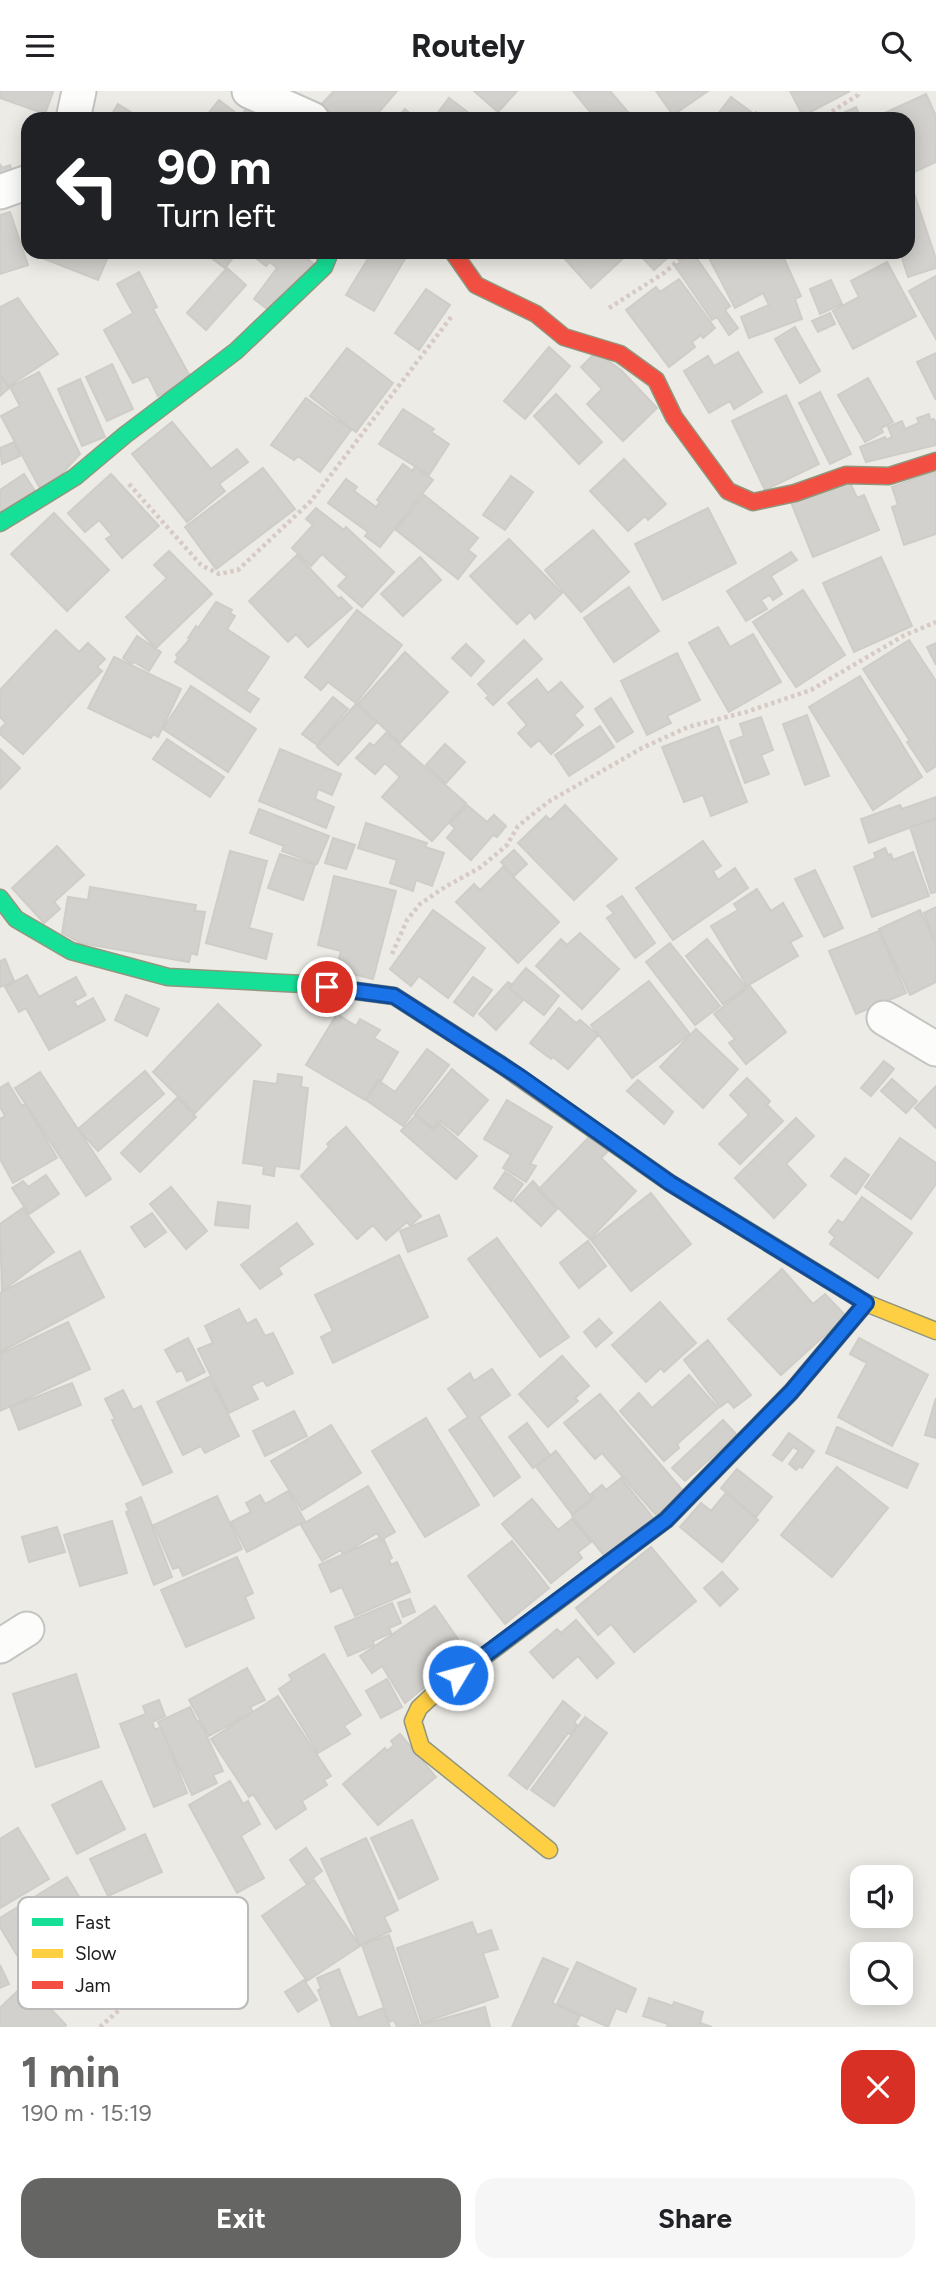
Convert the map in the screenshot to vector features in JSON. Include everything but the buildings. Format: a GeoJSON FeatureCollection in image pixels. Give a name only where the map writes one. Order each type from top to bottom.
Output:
{"type":"FeatureCollection","features":[{"type":"Feature","properties":{"kind":"street"},"geometry":{"type":"LineString","coordinates":[[74,112],[79,91]]}},
{"type":"Feature","properties":{"kind":"street"},"geometry":{"type":"LineString","coordinates":[[249,91],[296,112]]}},
{"type":"Feature","properties":{"kind":"street"},"geometry":{"type":"LineString","coordinates":[[0,192],[21,184]]}},
{"type":"Feature","properties":{"kind":"street"},"geometry":{"type":"LineString","coordinates":[[0,523],[49,495],[236,351],[324,267],[327,259]]}},
{"type":"Feature","properties":{"kind":"street"},"geometry":{"type":"LineString","coordinates":[[458,259],[476,285],[536,314],[564,337],[620,354],[656,380],[674,417],[728,491],[753,502],[795,493],[846,475],[889,476],[936,461]]}},
{"type":"Feature","properties":{"kind":"street"},"geometry":{"type":"LineString","coordinates":[[0,898],[16,919],[71,951],[168,977],[303,984],[394,996],[520,1077],[670,1183],[866,1303],[936,1331]]}},
{"type":"Feature","properties":{"kind":"street"},"geometry":{"type":"LineString","coordinates":[[884,1018],[936,1049]]}},
{"type":"Feature","properties":{"kind":"street"},"geometry":{"type":"LineString","coordinates":[[549,1850],[421,1747],[413,1721],[419,1708],[458,1675],[666,1520],[791,1392],[866,1303]]}},
{"type":"Feature","properties":{"kind":"path"},"geometry":{"type":"LineString","coordinates":[[832,112],[858,95],[858,91]]}},
{"type":"Feature","properties":{"kind":"path"},"geometry":{"type":"LineString","coordinates":[[564,337],[664,273],[680,259]]}},
{"type":"Feature","properties":{"kind":"path"},"geometry":{"type":"LineString","coordinates":[[103,455],[201,565],[219,574],[238,570],[311,501],[476,285]]}},
{"type":"Feature","properties":{"kind":"path"},"geometry":{"type":"LineString","coordinates":[[375,994],[407,920],[420,904],[481,867],[507,845],[518,826],[548,802],[642,748],[688,727],[746,712],[811,690],[903,636],[936,622]]}},
{"type":"Feature","properties":{"kind":"path"},"geometry":{"type":"LineString","coordinates":[[100,2027],[120,2009]]}},
{"type":"Feature","properties":{"kind":"traffic: fast"},"geometry":{"type":"LineString","coordinates":[[0,523],[75,477],[125,435],[236,351],[324,267],[327,259]]}},
{"type":"Feature","properties":{"kind":"traffic: fast"},"geometry":{"type":"LineString","coordinates":[[0,898],[16,919],[71,951],[168,977],[303,984],[394,996],[500,1064]]}},
{"type":"Feature","properties":{"kind":"traffic: fast"},"geometry":{"type":"LineString","coordinates":[[622,1553],[666,1520],[791,1392],[866,1303]]}},
{"type":"Feature","properties":{"kind":"traffic: slow"},"geometry":{"type":"LineString","coordinates":[[827,1279],[866,1303],[936,1331]]}},
{"type":"Feature","properties":{"kind":"traffic: slow"},"geometry":{"type":"LineString","coordinates":[[549,1850],[421,1747],[413,1721],[419,1708],[433,1695],[622,1553]]}},
{"type":"Feature","properties":{"kind":"traffic: jam"},"geometry":{"type":"LineString","coordinates":[[458,259],[476,285],[536,314],[564,337],[620,354],[656,380],[674,417],[728,491],[753,502],[795,493],[846,475],[889,476],[936,461]]}},
{"type":"Feature","properties":{"kind":"traffic: jam"},"geometry":{"type":"LineString","coordinates":[[500,1064],[670,1183],[827,1279]]}},
{"type":"Feature","properties":{"kind":"route"},"geometry":{"type":"LineString","coordinates":[[327,987],[394,996],[520,1077],[670,1183],[866,1303],[791,1392],[666,1520],[458,1675]]}}]}
